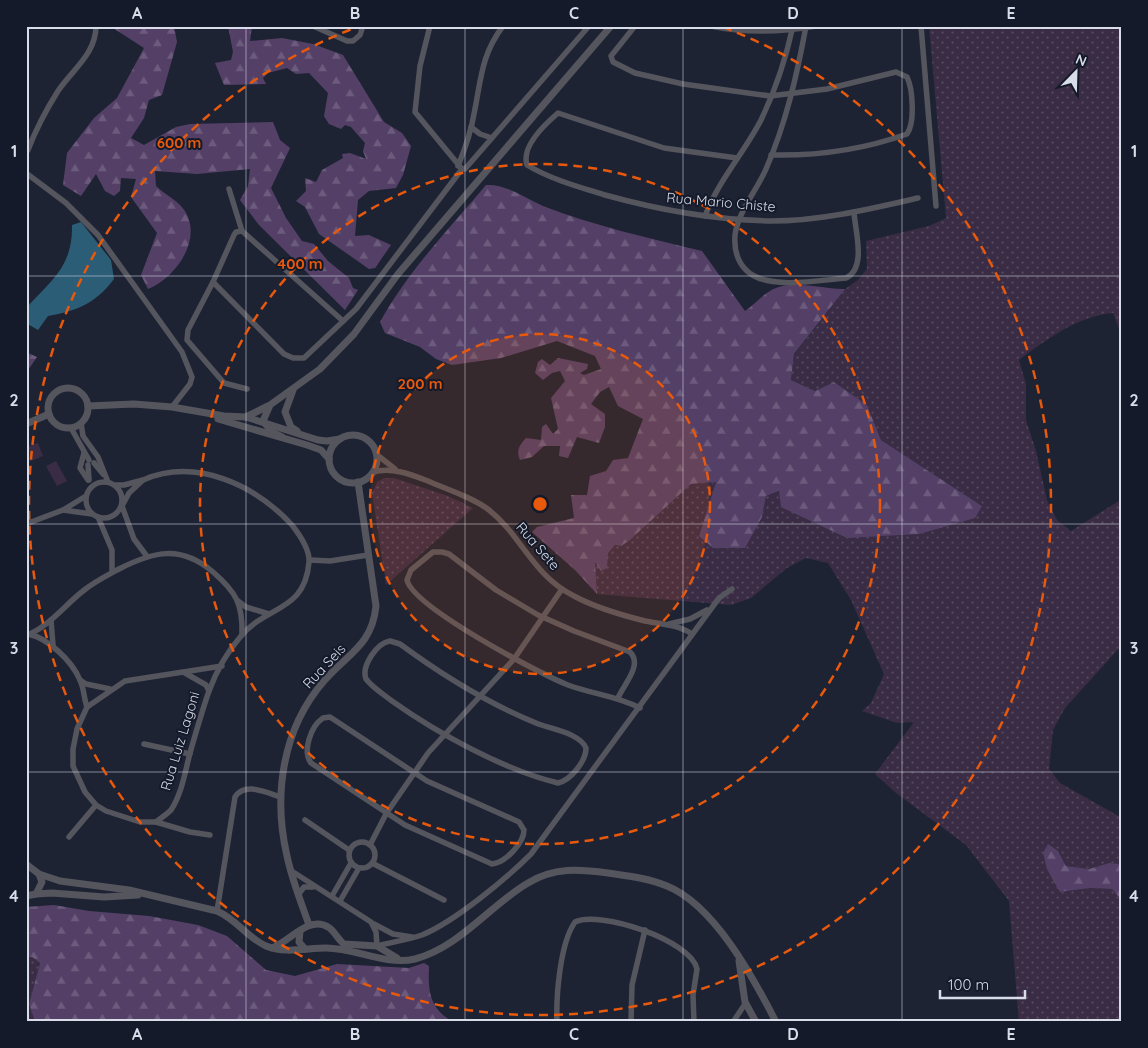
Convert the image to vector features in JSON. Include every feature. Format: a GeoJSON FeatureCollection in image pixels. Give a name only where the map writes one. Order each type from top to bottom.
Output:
{"type":"FeatureCollection","features":[{"type":"Feature","properties":{"kind":"street"},"geometry":{"type":"LineString","coordinates":[[28,150],[50,105],[89,52],[94,42],[96,26]]}},
{"type":"Feature","properties":{"kind":"street"},"geometry":{"type":"LineString","coordinates":[[313,26],[353,41],[360,35],[363,26]]}},
{"type":"Feature","properties":{"kind":"street"},"geometry":{"type":"LineString","coordinates":[[430,26],[420,66],[415,112],[460,168],[465,169],[589,26]]}},
{"type":"Feature","properties":{"kind":"street"},"geometry":{"type":"LineString","coordinates":[[213,282],[284,354],[293,358],[304,358],[356,309],[460,168],[472,127],[483,63],[493,40],[503,26]]}},
{"type":"Feature","properties":{"kind":"street"},"geometry":{"type":"LineString","coordinates":[[246,417],[270,405],[320,369],[354,334],[398,274],[611,26]]}},
{"type":"Feature","properties":{"kind":"street"},"geometry":{"type":"LineString","coordinates":[[635,26],[611,56],[613,62],[621,68],[683,84],[770,96],[827,89],[896,72],[902,73],[909,80],[912,127],[907,134],[862,146],[821,153],[771,154]]}},
{"type":"Feature","properties":{"kind":"street"},"geometry":{"type":"LineString","coordinates":[[710,26],[728,30],[816,26]]}},
{"type":"Feature","properties":{"kind":"street"},"geometry":{"type":"LineString","coordinates":[[921,26],[936,206]]}},
{"type":"Feature","properties":{"kind":"street"},"geometry":{"type":"LineString","coordinates":[[806,27],[792,94],[771,154],[740,219],[735,234],[736,253],[747,271],[766,281],[790,282],[846,278],[853,273],[858,265],[854,212]]}},
{"type":"Feature","properties":{"kind":"street"},"geometry":{"type":"LineString","coordinates":[[705,216],[712,198],[760,120],[788,50],[793,28]]}},
{"type":"Feature","properties":{"kind":"street","name":"Rua Mario Chiste"},"geometry":{"type":"LineString","coordinates":[[737,158],[664,148],[558,113],[527,148],[524,158],[527,165],[584,188],[672,212],[705,216],[772,221],[854,212],[918,198]]}},
{"type":"Feature","properties":{"kind":"street"},"geometry":{"type":"LineString","coordinates":[[472,127],[480,134],[492,138]]}},
{"type":"Feature","properties":{"kind":"street"},"geometry":{"type":"LineString","coordinates":[[26,173],[66,203],[98,234],[182,352],[192,377],[172,407]]}},
{"type":"Feature","properties":{"kind":"street"},"geometry":{"type":"LineString","coordinates":[[229,188],[238,223],[234,227],[343,321]]}},
{"type":"Feature","properties":{"kind":"street"},"geometry":{"type":"LineString","coordinates":[[239,232],[188,330],[187,340],[224,383],[247,389]]}},
{"type":"Feature","properties":{"kind":"street"},"geometry":{"type":"LineString","coordinates":[[71,428],[81,423],[86,416],[88,406],[79,392],[65,388],[53,395],[48,407],[49,414],[58,425],[71,428],[77,435],[84,453],[104,474]]}},
{"type":"Feature","properties":{"kind":"street"},"geometry":{"type":"LineString","coordinates":[[294,388],[286,405],[285,416],[292,428],[304,435]]}},
{"type":"Feature","properties":{"kind":"street"},"geometry":{"type":"LineString","coordinates":[[88,406],[134,404],[172,407],[224,416],[246,417],[327,441],[349,436],[362,437],[370,442],[376,454],[376,464],[373,472],[358,482],[344,480],[336,475],[331,468],[329,458],[334,445],[340,439]]}},
{"type":"Feature","properties":{"kind":"street"},"geometry":{"type":"LineString","coordinates":[[263,421],[270,405]]}},
{"type":"Feature","properties":{"kind":"street"},"geometry":{"type":"LineString","coordinates":[[196,412],[321,450],[329,458]]}},
{"type":"Feature","properties":{"kind":"street"},"geometry":{"type":"LineString","coordinates":[[26,424],[49,414]]}},
{"type":"Feature","properties":{"kind":"street"},"geometry":{"type":"LineString","coordinates":[[263,421],[272,432],[282,438]]}},
{"type":"Feature","properties":{"kind":"street"},"geometry":{"type":"LineString","coordinates":[[81,423],[83,436],[98,457],[108,482]]}},
{"type":"Feature","properties":{"kind":"street"},"geometry":{"type":"LineString","coordinates":[[88,480],[92,462],[90,448]]}},
{"type":"Feature","properties":{"kind":"street"},"geometry":{"type":"LineString","coordinates":[[84,453],[80,468],[91,487]]}},
{"type":"Feature","properties":{"kind":"street","name":"Rua Sete"},"geometry":{"type":"LineString","coordinates":[[376,454],[399,471]]}},
{"type":"Feature","properties":{"kind":"street","name":"Rua Sete"},"geometry":{"type":"LineString","coordinates":[[373,472],[399,471],[453,491],[490,511],[541,573],[574,596],[614,612],[681,628],[692,634]]}},
{"type":"Feature","properties":{"kind":"street"},"geometry":{"type":"LineString","coordinates":[[112,572],[112,550],[108,536],[86,503],[86,496],[91,487],[98,482],[108,482],[124,486],[168,472],[192,472],[231,482],[256,494],[297,532],[310,560],[302,586],[293,602],[269,614],[242,635],[209,691]]}},
{"type":"Feature","properties":{"kind":"street"},"geometry":{"type":"LineString","coordinates":[[63,510],[109,517],[119,511],[129,493],[142,480]]}},
{"type":"Feature","properties":{"kind":"street","name":"Rua Seis"},"geometry":{"type":"LineString","coordinates":[[309,925],[290,870],[283,835],[281,797],[286,759],[301,714],[324,681],[361,647],[372,627],[376,606],[358,482]]}},
{"type":"Feature","properties":{"kind":"street"},"geometry":{"type":"LineString","coordinates":[[116,485],[122,495],[122,506],[134,539],[146,555]]}},
{"type":"Feature","properties":{"kind":"street"},"geometry":{"type":"LineString","coordinates":[[26,524],[63,510],[86,496]]}},
{"type":"Feature","properties":{"kind":"street"},"geometry":{"type":"LineString","coordinates":[[618,698],[636,665],[633,655],[544,617],[496,590],[446,553],[433,552],[409,572],[407,580],[411,589],[462,628],[514,659],[568,685],[606,698],[618,698],[640,708]]}},
{"type":"Feature","properties":{"kind":"street"},"geometry":{"type":"LineString","coordinates":[[28,634],[51,620],[84,590],[112,572],[146,555],[173,553],[192,558],[219,578],[238,602],[242,611],[242,635]]}},
{"type":"Feature","properties":{"kind":"street"},"geometry":{"type":"LineString","coordinates":[[310,560],[330,561],[368,555]]}},
{"type":"Feature","properties":{"kind":"street"},"geometry":{"type":"LineString","coordinates":[[370,845],[386,814],[414,772],[444,734],[514,659],[562,589]]}},
{"type":"Feature","properties":{"kind":"street"},"geometry":{"type":"LineString","coordinates":[[271,948],[284,943],[309,925],[325,925],[336,937],[350,946],[377,946],[414,937],[446,922],[509,875],[531,854],[719,598],[732,589]]}},
{"type":"Feature","properties":{"kind":"street"},"geometry":{"type":"LineString","coordinates":[[238,602],[246,607],[269,614]]}},
{"type":"Feature","properties":{"kind":"street"},"geometry":{"type":"LineString","coordinates":[[664,625],[690,619],[713,606]]}},
{"type":"Feature","properties":{"kind":"street"},"geometry":{"type":"LineString","coordinates":[[51,620],[53,644]]}},
{"type":"Feature","properties":{"kind":"street"},"geometry":{"type":"LineString","coordinates":[[28,634],[53,644],[80,680],[86,684],[110,689]]}},
{"type":"Feature","properties":{"kind":"street"},"geometry":{"type":"LineString","coordinates":[[390,641],[396,642],[454,681],[531,721],[583,742],[586,748],[585,755],[567,780],[558,783],[537,776],[444,734],[400,706],[366,679],[365,667],[382,644],[390,641]]}},
{"type":"Feature","properties":{"kind":"street","name":"Rua Luiz Lagoni"},"geometry":{"type":"LineString","coordinates":[[210,835],[190,832],[156,822],[140,822],[123,818],[96,805],[84,792],[73,766],[74,738],[87,707],[110,689],[125,681],[222,666]]}},
{"type":"Feature","properties":{"kind":"street","name":"Rua Luiz Lagoni"},"geometry":{"type":"LineString","coordinates":[[156,822],[170,811],[186,774],[209,691],[206,685],[186,673]]}},
{"type":"Feature","properties":{"kind":"street"},"geometry":{"type":"LineString","coordinates":[[80,680],[87,707]]}},
{"type":"Feature","properties":{"kind":"street"},"geometry":{"type":"LineString","coordinates":[[323,718],[334,718],[414,772],[465,799],[519,822],[524,830],[523,839],[504,859],[492,864],[422,834],[386,814],[309,761],[306,750],[314,727],[323,718]]}},
{"type":"Feature","properties":{"kind":"street"},"geometry":{"type":"LineString","coordinates":[[144,744],[190,754]]}},
{"type":"Feature","properties":{"kind":"street"},"geometry":{"type":"LineString","coordinates":[[217,911],[235,797],[239,792],[247,788],[281,797]]}},
{"type":"Feature","properties":{"kind":"street"},"geometry":{"type":"LineString","coordinates":[[69,837],[96,805]]}},
{"type":"Feature","properties":{"kind":"street"},"geometry":{"type":"LineString","coordinates":[[305,820],[350,850]]}},
{"type":"Feature","properties":{"kind":"street"},"geometry":{"type":"LineString","coordinates":[[332,896],[351,863],[350,850],[357,843],[370,845]]}},
{"type":"Feature","properties":{"kind":"street"},"geometry":{"type":"LineString","coordinates":[[351,863],[360,868],[372,863],[375,854],[370,845]]}},
{"type":"Feature","properties":{"kind":"street"},"geometry":{"type":"LineString","coordinates":[[372,863],[444,900]]}},
{"type":"Feature","properties":{"kind":"street"},"geometry":{"type":"LineString","coordinates":[[26,864],[39,874],[60,881],[111,887],[217,911],[230,918],[261,944],[271,948],[334,948],[391,960],[424,956],[454,939],[527,883],[540,876],[571,869],[653,880],[676,890],[707,914],[759,988],[774,1020]]}},
{"type":"Feature","properties":{"kind":"street"},"geometry":{"type":"LineString","coordinates":[[340,901],[360,868]]}},
{"type":"Feature","properties":{"kind":"street"},"geometry":{"type":"LineString","coordinates":[[290,870],[393,934],[414,937]]}},
{"type":"Feature","properties":{"kind":"street"},"geometry":{"type":"LineString","coordinates":[[36,894],[42,882],[39,874]]}},
{"type":"Feature","properties":{"kind":"street"},"geometry":{"type":"LineString","coordinates":[[298,895],[307,886],[317,888]]}},
{"type":"Feature","properties":{"kind":"street"},"geometry":{"type":"LineString","coordinates":[[26,896],[52,893],[104,897],[132,895],[155,897]]}},
{"type":"Feature","properties":{"kind":"street"},"geometry":{"type":"LineString","coordinates":[[557,1022],[561,968],[569,932],[575,922],[579,920],[645,930],[678,947],[696,966],[694,1022]]}},
{"type":"Feature","properties":{"kind":"street"},"geometry":{"type":"LineString","coordinates":[[365,954],[374,951],[377,946],[376,932],[371,922]]}},
{"type":"Feature","properties":{"kind":"street"},"geometry":{"type":"LineString","coordinates":[[631,1022],[633,978],[645,930]]}},
{"type":"Feature","properties":{"kind":"street"},"geometry":{"type":"LineString","coordinates":[[300,931],[299,942],[305,949]]}},
{"type":"Feature","properties":{"kind":"street"},"geometry":{"type":"LineString","coordinates":[[334,948],[336,937]]}},
{"type":"Feature","properties":{"kind":"street"},"geometry":{"type":"LineString","coordinates":[[377,946],[402,960]]}},
{"type":"Feature","properties":{"kind":"street"},"geometry":{"type":"LineString","coordinates":[[738,959],[745,1004],[756,1022]]}},
{"type":"Feature","properties":{"kind":"street"},"geometry":{"type":"LineString","coordinates":[[742,990],[752,985],[759,988]]}},
{"type":"Feature","properties":{"kind":"street"},"geometry":{"type":"LineString","coordinates":[[733,1022],[745,1004]]}},
{"type":"Feature","properties":{"kind":"shaded area"},"geometry":{"type":"Polygon","coordinates":[[[929,26],[1122,26],[1122,336],[1113,313],[1100,315],[1063,330],[1019,360],[1026,384],[1026,420],[1036,451],[1047,500],[1057,520],[1071,531],[1122,499],[1122,645],[1065,708],[1053,730],[1049,769],[1060,783],[1122,818],[1122,864],[1109,863],[1089,869],[1066,866],[1058,851],[1060,892],[1090,888],[1112,889],[1122,901],[1122,1022],[1019,1022],[1009,901],[966,845],[896,793],[875,774],[914,722],[897,723],[862,711],[871,703],[884,674],[851,600],[828,563],[806,558],[787,568],[751,598],[731,605],[597,594],[594,561],[615,545],[621,546],[629,541],[691,484],[716,482],[699,535],[762,517],[766,496],[780,491],[982,506],[881,440],[867,405],[834,382],[815,391],[791,380],[794,355],[845,289],[858,280],[867,269],[866,241],[929,226],[946,218],[929,26]]]}},
{"type":"Feature","properties":{"kind":"shaded area"},"geometry":{"type":"Polygon","coordinates":[[[38,443],[43,456],[26,463],[26,447],[38,443]]]}},
{"type":"Feature","properties":{"kind":"shaded area"},"geometry":{"type":"Polygon","coordinates":[[[56,461],[67,481],[57,486],[46,466],[56,461]]]}},
{"type":"Feature","properties":{"kind":"shaded area"},"geometry":{"type":"Polygon","coordinates":[[[384,478],[394,478],[448,496],[473,508],[386,585],[372,493],[377,482],[384,478]]]}},
{"type":"Feature","properties":{"kind":"shaded area"},"geometry":{"type":"Polygon","coordinates":[[[26,957],[32,957],[40,963],[29,1004],[35,1022],[26,1022],[26,957]]]}},
{"type":"Feature","properties":{"kind":"green space"},"geometry":{"type":"Polygon","coordinates":[[[110,26],[174,26],[177,42],[162,95],[149,100],[144,118],[131,138],[144,145],[176,127],[190,124],[273,122],[280,140],[290,148],[271,188],[286,218],[302,241],[314,244],[328,261],[349,278],[353,288],[358,290],[345,310],[259,225],[240,200],[248,186],[250,169],[197,174],[155,171],[156,186],[180,205],[188,216],[191,228],[190,241],[178,265],[159,283],[148,289],[141,275],[157,233],[131,197],[136,179],[121,178],[120,191],[114,196],[105,191],[96,174],[81,196],[63,185],[67,153],[94,118],[117,98],[144,48],[110,26]]]}},
{"type":"Feature","properties":{"kind":"green space"},"geometry":{"type":"Polygon","coordinates":[[[228,26],[252,26],[250,41],[282,38],[313,44],[343,55],[384,122],[402,133],[411,146],[403,175],[396,188],[369,191],[358,200],[355,236],[369,235],[391,245],[375,268],[369,269],[319,234],[305,207],[296,201],[306,191],[305,178],[316,182],[322,170],[343,158],[342,154],[350,153],[366,159],[363,151],[365,143],[351,127],[345,125],[341,129],[329,124],[324,116],[328,93],[309,73],[296,74],[287,68],[268,73],[263,78],[266,84],[224,85],[215,63],[231,60],[233,52],[228,26]]]}},
{"type":"Feature","properties":{"kind":"green space"},"geometry":{"type":"Polygon","coordinates":[[[486,185],[508,189],[543,206],[582,220],[702,251],[745,311],[768,292],[784,286],[801,285],[845,289],[794,354],[791,380],[815,391],[834,382],[867,405],[881,440],[982,506],[975,518],[919,534],[847,538],[781,507],[779,491],[766,496],[762,517],[745,548],[713,548],[699,536],[716,482],[691,484],[629,541],[621,546],[615,545],[608,553],[607,568],[601,571],[595,562],[597,594],[575,570],[532,532],[537,527],[574,518],[571,495],[587,495],[590,476],[606,471],[613,460],[628,458],[643,419],[618,406],[609,387],[600,392],[591,404],[605,414],[605,427],[599,443],[577,437],[568,458],[559,456],[560,446],[544,446],[532,457],[520,460],[518,453],[520,446],[526,438],[541,440],[542,427],[546,424],[553,434],[558,429],[551,398],[565,381],[560,371],[552,373],[543,380],[535,373],[538,362],[542,359],[550,365],[558,358],[588,364],[587,369],[580,373],[584,375],[601,369],[595,356],[557,341],[501,358],[452,365],[436,359],[420,347],[385,333],[380,322],[416,268],[486,185]]]}},
{"type":"Feature","properties":{"kind":"green space"},"geometry":{"type":"Polygon","coordinates":[[[26,352],[37,357],[26,373],[26,352]]]}},
{"type":"Feature","properties":{"kind":"green space"},"geometry":{"type":"Polygon","coordinates":[[[1048,844],[1058,851],[1066,866],[1089,869],[1109,863],[1122,864],[1122,901],[1112,889],[1090,888],[1060,892],[1047,869],[1043,853],[1048,844]]]}},
{"type":"Feature","properties":{"kind":"green space"},"geometry":{"type":"Polygon","coordinates":[[[54,905],[89,911],[149,916],[198,925],[227,936],[266,970],[295,976],[337,964],[409,968],[424,963],[429,966],[430,991],[435,1005],[445,1017],[453,1022],[35,1022],[29,1004],[40,963],[32,957],[26,957],[26,907],[54,905]]]}},
{"type":"Feature","properties":{"kind":"water"},"geometry":{"type":"Polygon","coordinates":[[[81,222],[111,260],[114,279],[100,294],[85,305],[48,316],[38,330],[26,323],[26,308],[52,280],[65,262],[69,251],[72,225],[81,222]]]}}]}
